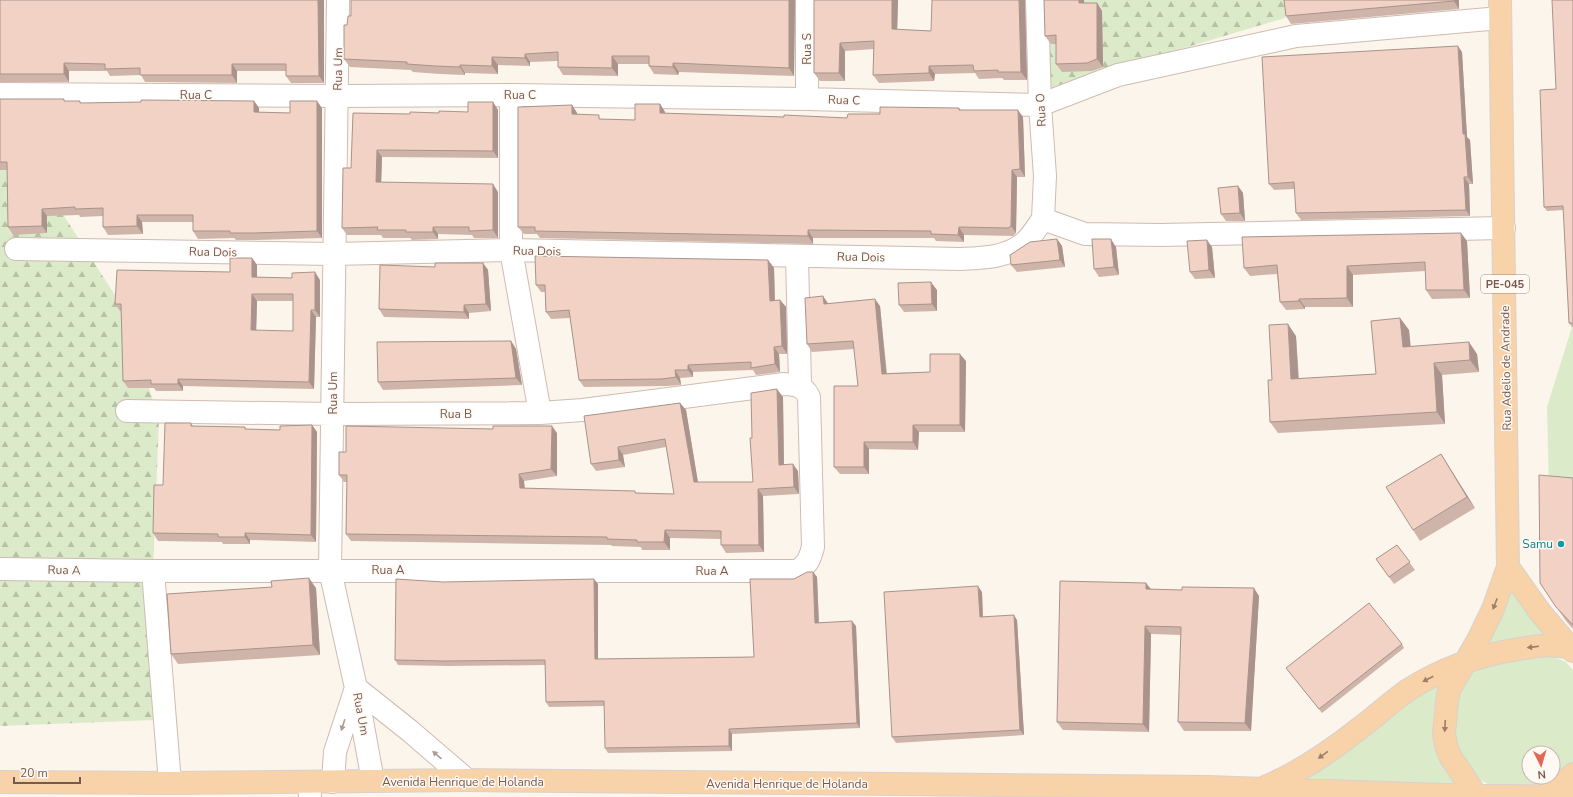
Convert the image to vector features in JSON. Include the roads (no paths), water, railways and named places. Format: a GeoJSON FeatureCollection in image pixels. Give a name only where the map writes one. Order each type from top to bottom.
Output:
{"type":"FeatureCollection","features":[{"type":"Feature","properties":{"kind":"main road","name":"Rua Adelio de Andrade"},"geometry":{"type":"LineString","coordinates":[[1500,9],[1508,567]]}},
{"type":"Feature","properties":{"kind":"main road"},"geometry":{"type":"LineString","coordinates":[[1508,567],[1540,612],[1573,649]]}},
{"type":"Feature","properties":{"kind":"main road"},"geometry":{"type":"LineString","coordinates":[[1476,795],[1450,756],[1444,734],[1449,690],[1478,640],[1493,609],[1508,567]]}},
{"type":"Feature","properties":{"kind":"main road"},"geometry":{"type":"LineString","coordinates":[[1263,788],[1309,766],[1360,729],[1407,691],[1428,678],[1464,663],[1499,653],[1536,646],[1561,646],[1573,649]]}},
{"type":"Feature","properties":{"kind":"main road"},"geometry":{"type":"LineString","coordinates":[[1543,797],[1559,787],[1573,774]]}},
{"type":"Feature","properties":{"kind":"main road","name":"Avenida Henrique de Holanda"},"geometry":{"type":"LineString","coordinates":[[0,782],[170,783],[310,789],[333,782],[466,780],[1206,792],[1263,788],[1573,797]]}},
{"type":"Feature","properties":{"kind":"street","name":"Rua Um"},"geometry":{"type":"LineString","coordinates":[[338,0],[333,254],[333,414],[330,570],[356,688],[373,781]]}},
{"type":"Feature","properties":{"kind":"street","name":"Rua S"},"geometry":{"type":"LineString","coordinates":[[807,0],[807,99]]}},
{"type":"Feature","properties":{"kind":"street","name":"Rua O"},"geometry":{"type":"LineString","coordinates":[[1037,0],[1040,105],[1045,176],[1043,219]]}},
{"type":"Feature","properties":{"kind":"street"},"geometry":{"type":"LineString","coordinates":[[1040,105],[1118,75],[1296,36],[1500,9]]}},
{"type":"Feature","properties":{"kind":"street","name":"Rua C"},"geometry":{"type":"LineString","coordinates":[[0,94],[337,96],[511,95],[807,99],[1040,105]]}},
{"type":"Feature","properties":{"kind":"street"},"geometry":{"type":"LineString","coordinates":[[511,95],[511,250],[540,413]]}},
{"type":"Feature","properties":{"kind":"street"},"geometry":{"type":"LineString","coordinates":[[1043,219],[1085,234],[1161,235],[1504,228]]}},
{"type":"Feature","properties":{"kind":"street","name":"Rua Dois"},"geometry":{"type":"LineString","coordinates":[[16,249],[333,254],[511,250],[960,259],[993,257],[1008,252],[1024,243],[1043,219]]}},
{"type":"Feature","properties":{"kind":"street"},"geometry":{"type":"LineString","coordinates":[[792,385],[797,256]]}},
{"type":"Feature","properties":{"kind":"street","name":"Rua B"},"geometry":{"type":"LineString","coordinates":[[127,411],[333,414],[540,413],[583,410],[792,385]]}},
{"type":"Feature","properties":{"kind":"street","name":"Rua A"},"geometry":{"type":"LineString","coordinates":[[0,569],[153,571],[798,570],[802,568],[810,558],[813,547],[809,397],[806,391],[792,385]]}},
{"type":"Feature","properties":{"kind":"street"},"geometry":{"type":"LineString","coordinates":[[153,571],[170,783]]}},
{"type":"Feature","properties":{"kind":"street"},"geometry":{"type":"LineString","coordinates":[[333,782],[336,752],[356,688],[410,731],[466,780]]}},
{"type":"Feature","properties":{"kind":"place","name":"Samu"},"geometry":{"type":"Point","coordinates":[1561,544]}}]}
